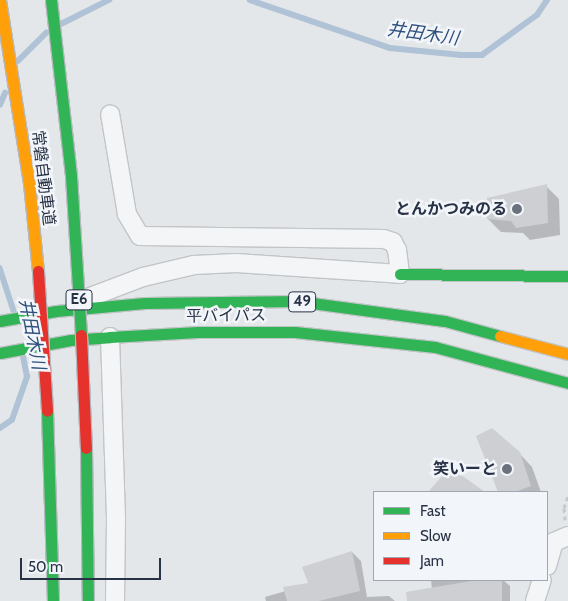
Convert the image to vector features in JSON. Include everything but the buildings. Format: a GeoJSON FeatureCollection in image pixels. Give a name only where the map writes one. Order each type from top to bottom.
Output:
{"type":"FeatureCollection","features":[{"type":"Feature","properties":{"kind":"main road","name":"常磐自動車道"},"geometry":{"type":"LineString","coordinates":[[0,0],[28,183],[44,325],[54,601]]}},
{"type":"Feature","properties":{"kind":"main road","name":"常磐自動車道"},"geometry":{"type":"LineString","coordinates":[[51,0],[71,176],[86,403],[88,601]]}},
{"type":"Feature","properties":{"kind":"main road"},"geometry":{"type":"LineString","coordinates":[[400,274],[568,276]]}},
{"type":"Feature","properties":{"kind":"main road","name":"平バイパス"},"geometry":{"type":"LineString","coordinates":[[0,321],[56,311],[203,300],[297,301],[445,321],[568,354]]}},
{"type":"Feature","properties":{"kind":"main road","name":"平バイパス"},"geometry":{"type":"LineString","coordinates":[[0,353],[37,346],[110,337],[198,332],[295,332],[435,347],[568,383]]}},
{"type":"Feature","properties":{"kind":"street"},"geometry":{"type":"LineString","coordinates":[[56,311],[117,286],[194,265],[236,264],[400,274],[397,250],[393,242],[384,239],[140,236],[127,214],[110,114]]}},
{"type":"Feature","properties":{"kind":"street"},"geometry":{"type":"LineString","coordinates":[[110,337],[116,519],[115,601]]}},
{"type":"Feature","properties":{"kind":"street"},"geometry":{"type":"LineString","coordinates":[[548,563],[554,542],[567,536]]}},
{"type":"Feature","properties":{"kind":"street"},"geometry":{"type":"LineString","coordinates":[[535,601],[542,581]]}},
{"type":"Feature","properties":{"kind":"path"},"geometry":{"type":"LineString","coordinates":[[567,536],[564,508],[568,496]]}},
{"type":"Feature","properties":{"kind":"waterway","name":"井田木川"},"geometry":{"type":"LineString","coordinates":[[61,24],[109,0]]}},
{"type":"Feature","properties":{"kind":"waterway","name":"井田木川"},"geometry":{"type":"LineString","coordinates":[[250,0],[390,48],[461,55],[482,55],[537,15],[547,0]]}},
{"type":"Feature","properties":{"kind":"waterway","name":"井田木川"},"geometry":{"type":"LineString","coordinates":[[18,61],[46,33]]}},
{"type":"Feature","properties":{"kind":"waterway","name":"井田木川"},"geometry":{"type":"LineString","coordinates":[[0,105],[5,93]]}},
{"type":"Feature","properties":{"kind":"waterway","name":"井田木川"},"geometry":{"type":"LineString","coordinates":[[0,268],[14,311]]}},
{"type":"Feature","properties":{"kind":"waterway","name":"井田木川"},"geometry":{"type":"LineString","coordinates":[[0,428],[12,420],[27,377],[23,357]]}},
{"type":"Feature","properties":{"kind":"traffic: fast"},"geometry":{"type":"LineString","coordinates":[[51,0],[71,176],[81,335]]}},
{"type":"Feature","properties":{"kind":"traffic: fast"},"geometry":{"type":"LineString","coordinates":[[400,274],[568,276]]}},
{"type":"Feature","properties":{"kind":"traffic: fast"},"geometry":{"type":"LineString","coordinates":[[0,321],[56,311],[145,303],[297,301],[445,321],[500,336]]}},
{"type":"Feature","properties":{"kind":"traffic: fast"},"geometry":{"type":"LineString","coordinates":[[0,353],[71,340],[110,337],[198,332],[295,332],[435,347],[568,383]]}},
{"type":"Feature","properties":{"kind":"traffic: fast"},"geometry":{"type":"LineString","coordinates":[[47,411],[53,601]]}},
{"type":"Feature","properties":{"kind":"traffic: fast"},"geometry":{"type":"LineString","coordinates":[[86,448],[88,601]]}},
{"type":"Feature","properties":{"kind":"traffic: slow"},"geometry":{"type":"LineString","coordinates":[[0,0],[29,183],[38,271]]}},
{"type":"Feature","properties":{"kind":"traffic: slow"},"geometry":{"type":"LineString","coordinates":[[500,336],[568,354]]}},
{"type":"Feature","properties":{"kind":"traffic: jam"},"geometry":{"type":"LineString","coordinates":[[38,271],[47,411]]}},
{"type":"Feature","properties":{"kind":"traffic: jam"},"geometry":{"type":"LineString","coordinates":[[81,335],[86,448]]}},
{"type":"Feature","properties":{"kind":"place","name":"とんかつみのる"},"geometry":{"type":"Point","coordinates":[517,209]}},
{"type":"Feature","properties":{"kind":"place","name":"笑いーと"},"geometry":{"type":"Point","coordinates":[507,469]}}]}
